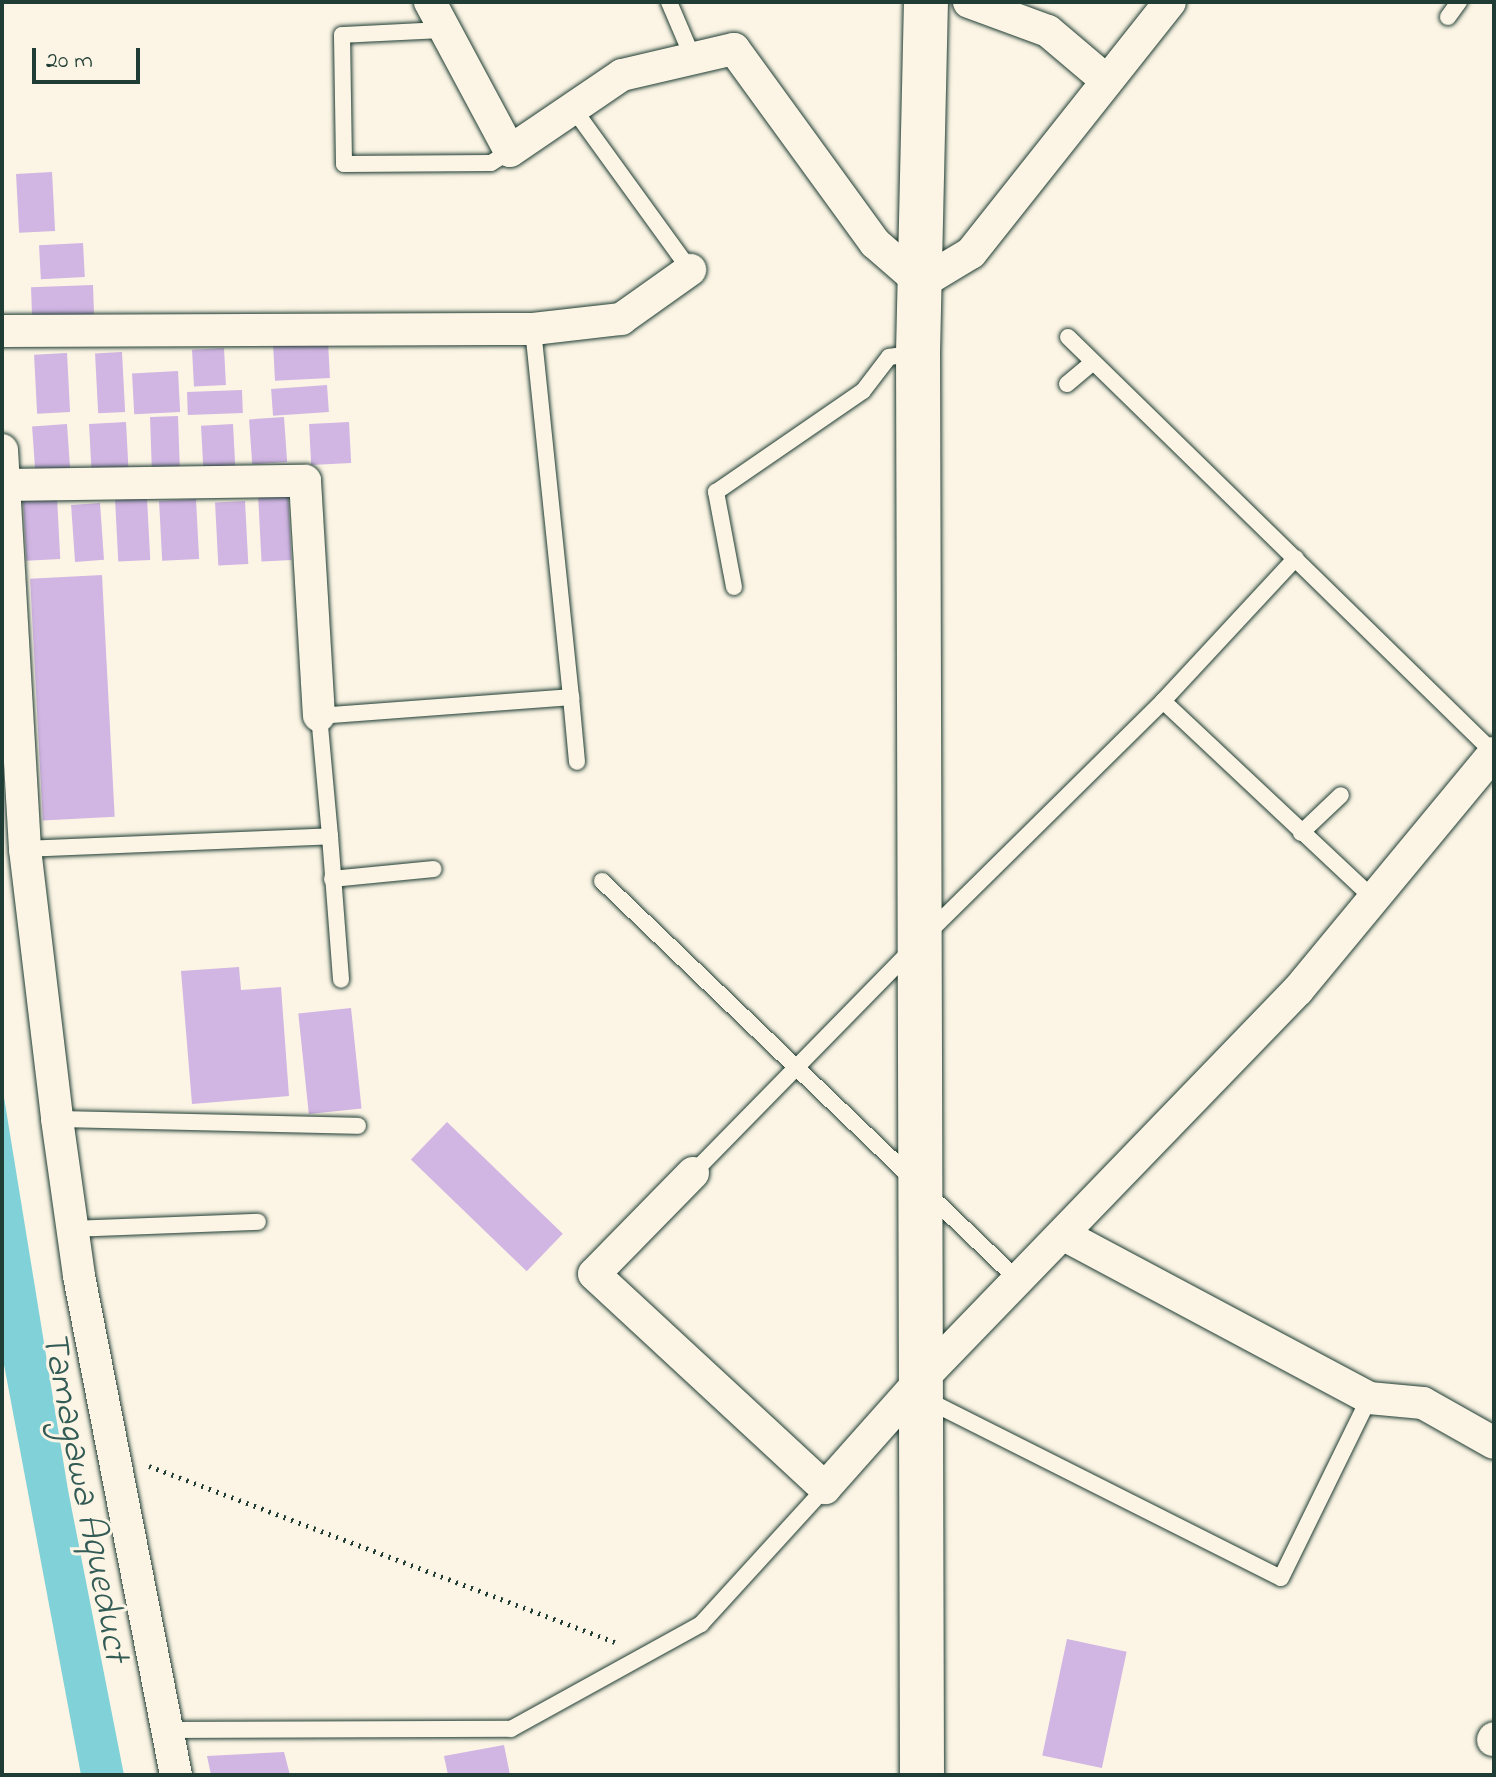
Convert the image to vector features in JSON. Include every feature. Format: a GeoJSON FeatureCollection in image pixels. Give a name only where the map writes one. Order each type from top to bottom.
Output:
{"type":"FeatureCollection","features":[{"type":"Feature","properties":{"kind":"street"},"geometry":{"type":"LineString","coordinates":[[922,1775],[918,353],[926,2]]}},
{"type":"Feature","properties":{"kind":"street"},"geometry":{"type":"LineString","coordinates":[[969,2],[1048,31],[1107,81]]}},
{"type":"Feature","properties":{"kind":"street"},"geometry":{"type":"LineString","coordinates":[[921,283],[971,253],[1170,2]]}},
{"type":"Feature","properties":{"kind":"street"},"geometry":{"type":"LineString","coordinates":[[437,16],[510,151],[575,111],[622,75],[692,56],[734,49],[875,243],[921,283]]}},
{"type":"Feature","properties":{"kind":"street"},"geometry":{"type":"LineString","coordinates":[[2,331],[533,329],[621,319],[690,270]]}},
{"type":"Feature","properties":{"kind":"street"},"geometry":{"type":"LineString","coordinates":[[2,450],[25,849],[57,1119],[72,1229],[111,1452],[176,1775]]}},
{"type":"Feature","properties":{"kind":"street"},"geometry":{"type":"LineString","coordinates":[[3,485],[305,481],[319,716]]}},
{"type":"Feature","properties":{"kind":"street"},"geometry":{"type":"LineString","coordinates":[[693,1173],[594,1274],[825,1488],[1018,1280],[1298,990],[1494,753]]}},
{"type":"Feature","properties":{"kind":"street"},"geometry":{"type":"LineString","coordinates":[[1064,1235],[1369,1398],[1423,1403],[1494,1443]]}},
{"type":"Feature","properties":{"kind":"lane"},"geometry":{"type":"LineString","coordinates":[[669,2],[692,56]]}},
{"type":"Feature","properties":{"kind":"lane"},"geometry":{"type":"LineString","coordinates":[[1448,17],[1459,2]]}},
{"type":"Feature","properties":{"kind":"lane"},"geometry":{"type":"LineString","coordinates":[[437,16],[342,35],[344,164],[491,163],[510,151]]}},
{"type":"Feature","properties":{"kind":"lane"},"geometry":{"type":"LineString","coordinates":[[575,111],[690,270]]}},
{"type":"Feature","properties":{"kind":"lane"},"geometry":{"type":"LineString","coordinates":[[533,329],[577,762]]}},
{"type":"Feature","properties":{"kind":"lane"},"geometry":{"type":"LineString","coordinates":[[1068,337],[1494,753]]}},
{"type":"Feature","properties":{"kind":"lane"},"geometry":{"type":"LineString","coordinates":[[734,587],[716,492],[863,391],[889,357],[918,353]]}},
{"type":"Feature","properties":{"kind":"lane"},"geometry":{"type":"LineString","coordinates":[[1067,384],[1093,362]]}},
{"type":"Feature","properties":{"kind":"lane"},"geometry":{"type":"LineString","coordinates":[[693,1173],[918,942],[1163,701],[1296,558]]}},
{"type":"Feature","properties":{"kind":"lane"},"geometry":{"type":"LineString","coordinates":[[341,980],[319,716],[571,697]]}},
{"type":"Feature","properties":{"kind":"lane"},"geometry":{"type":"LineString","coordinates":[[1163,701],[1373,898]]}},
{"type":"Feature","properties":{"kind":"lane"},"geometry":{"type":"LineString","coordinates":[[1301,833],[1341,795]]}},
{"type":"Feature","properties":{"kind":"lane"},"geometry":{"type":"LineString","coordinates":[[25,849],[330,836]]}},
{"type":"Feature","properties":{"kind":"lane"},"geometry":{"type":"LineString","coordinates":[[332,879],[434,869]]}},
{"type":"Feature","properties":{"kind":"lane"},"geometry":{"type":"LineString","coordinates":[[602,881],[1018,1280]]}},
{"type":"Feature","properties":{"kind":"lane"},"geometry":{"type":"LineString","coordinates":[[57,1119],[358,1126]]}},
{"type":"Feature","properties":{"kind":"lane"},"geometry":{"type":"LineString","coordinates":[[72,1229],[258,1222]]}},
{"type":"Feature","properties":{"kind":"lane"},"geometry":{"type":"LineString","coordinates":[[920,1389],[1281,1578],[1369,1398]]}},
{"type":"Feature","properties":{"kind":"lane"},"geometry":{"type":"LineString","coordinates":[[166,1730],[511,1729],[701,1624],[825,1488]]}},
{"type":"Feature","properties":{"kind":"path"},"geometry":{"type":"LineString","coordinates":[[111,1452],[646,1654]]}},
{"type":"Feature","properties":{"kind":"water"},"geometry":{"type":"Polygon","coordinates":[[[2,1085],[68,1490],[124,1775],[81,1775],[2,1354],[2,1085]]]}},
{"type":"Feature","properties":{"kind":"building"},"geometry":{"type":"Polygon","coordinates":[[[52,172],[55,231],[19,233],[16,174],[52,172]]]}},
{"type":"Feature","properties":{"kind":"building"},"geometry":{"type":"Polygon","coordinates":[[[83,243],[85,277],[41,279],[39,245],[83,243]]]}},
{"type":"Feature","properties":{"kind":"building"},"geometry":{"type":"Polygon","coordinates":[[[93,285],[94,315],[32,317],[31,287],[93,285]]]}},
{"type":"Feature","properties":{"kind":"building"},"geometry":{"type":"Polygon","coordinates":[[[328,341],[330,378],[275,381],[273,344],[328,341]]]}},
{"type":"Feature","properties":{"kind":"building"},"geometry":{"type":"Polygon","coordinates":[[[224,348],[226,385],[194,387],[192,350],[224,348]]]}},
{"type":"Feature","properties":{"kind":"building"},"geometry":{"type":"Polygon","coordinates":[[[122,352],[125,412],[98,413],[95,353],[122,352]]]}},
{"type":"Feature","properties":{"kind":"building"},"geometry":{"type":"Polygon","coordinates":[[[67,353],[70,412],[37,414],[34,355],[67,353]]]}},
{"type":"Feature","properties":{"kind":"building"},"geometry":{"type":"Polygon","coordinates":[[[178,371],[180,412],[134,414],[132,373],[178,371]]]}},
{"type":"Feature","properties":{"kind":"building"},"geometry":{"type":"Polygon","coordinates":[[[327,385],[329,412],[273,416],[271,389],[327,385]]]}},
{"type":"Feature","properties":{"kind":"building"},"geometry":{"type":"Polygon","coordinates":[[[242,390],[243,413],[188,415],[187,392],[242,390]]]}},
{"type":"Feature","properties":{"kind":"building"},"geometry":{"type":"Polygon","coordinates":[[[178,416],[180,468],[152,469],[150,417],[178,416]]]}},
{"type":"Feature","properties":{"kind":"building"},"geometry":{"type":"Polygon","coordinates":[[[284,417],[287,462],[252,464],[249,419],[284,417]]]}},
{"type":"Feature","properties":{"kind":"building"},"geometry":{"type":"Polygon","coordinates":[[[126,422],[129,474],[92,476],[89,424],[126,422]]]}},
{"type":"Feature","properties":{"kind":"building"},"geometry":{"type":"Polygon","coordinates":[[[349,422],[351,463],[311,465],[309,424],[349,422]]]}},
{"type":"Feature","properties":{"kind":"building"},"geometry":{"type":"Polygon","coordinates":[[[67,424],[70,473],[36,475],[32,426],[67,424]]]}},
{"type":"Feature","properties":{"kind":"building"},"geometry":{"type":"Polygon","coordinates":[[[233,424],[235,468],[203,470],[201,426],[233,424]]]}},
{"type":"Feature","properties":{"kind":"building"},"geometry":{"type":"Polygon","coordinates":[[[288,493],[292,560],[262,561],[258,495],[288,493]]]}},
{"type":"Feature","properties":{"kind":"building"},"geometry":{"type":"Polygon","coordinates":[[[57,497],[60,559],[26,561],[23,499],[57,497]]]}},
{"type":"Feature","properties":{"kind":"building"},"geometry":{"type":"Polygon","coordinates":[[[147,498],[150,560],[118,562],[115,500],[147,498]]]}},
{"type":"Feature","properties":{"kind":"building"},"geometry":{"type":"Polygon","coordinates":[[[196,499],[199,559],[162,561],[159,501],[196,499]]]}},
{"type":"Feature","properties":{"kind":"building"},"geometry":{"type":"Polygon","coordinates":[[[245,501],[248,564],[218,565],[215,503],[245,501]]]}},
{"type":"Feature","properties":{"kind":"building"},"geometry":{"type":"Polygon","coordinates":[[[100,503],[104,560],[75,562],[71,505],[100,503]]]}},
{"type":"Feature","properties":{"kind":"building"},"geometry":{"type":"Polygon","coordinates":[[[102,575],[115,817],[43,820],[30,579],[102,575]]]}},
{"type":"Feature","properties":{"kind":"building"},"geometry":{"type":"Polygon","coordinates":[[[239,967],[241,990],[281,987],[289,1096],[192,1104],[181,971],[239,967]]]}},
{"type":"Feature","properties":{"kind":"building"},"geometry":{"type":"Polygon","coordinates":[[[351,1008],[362,1108],[309,1114],[298,1014],[351,1008]]]}},
{"type":"Feature","properties":{"kind":"building"},"geometry":{"type":"Polygon","coordinates":[[[447,1122],[563,1234],[527,1271],[411,1159],[447,1122]]]}},
{"type":"Feature","properties":{"kind":"building"},"geometry":{"type":"Polygon","coordinates":[[[1067,1639],[1127,1652],[1102,1768],[1042,1755],[1067,1639]]]}},
{"type":"Feature","properties":{"kind":"building"},"geometry":{"type":"Polygon","coordinates":[[[504,1745],[510,1775],[448,1775],[444,1756],[504,1745]]]}},
{"type":"Feature","properties":{"kind":"building"},"geometry":{"type":"Polygon","coordinates":[[[284,1752],[290,1775],[211,1775],[207,1756],[284,1752]]]}},
{"type":"Feature","properties":{"kind":"water label","name":"Tamagawa Aqueduct"},"geometry":{"type":"Point","coordinates":[83,1497]}}]}
